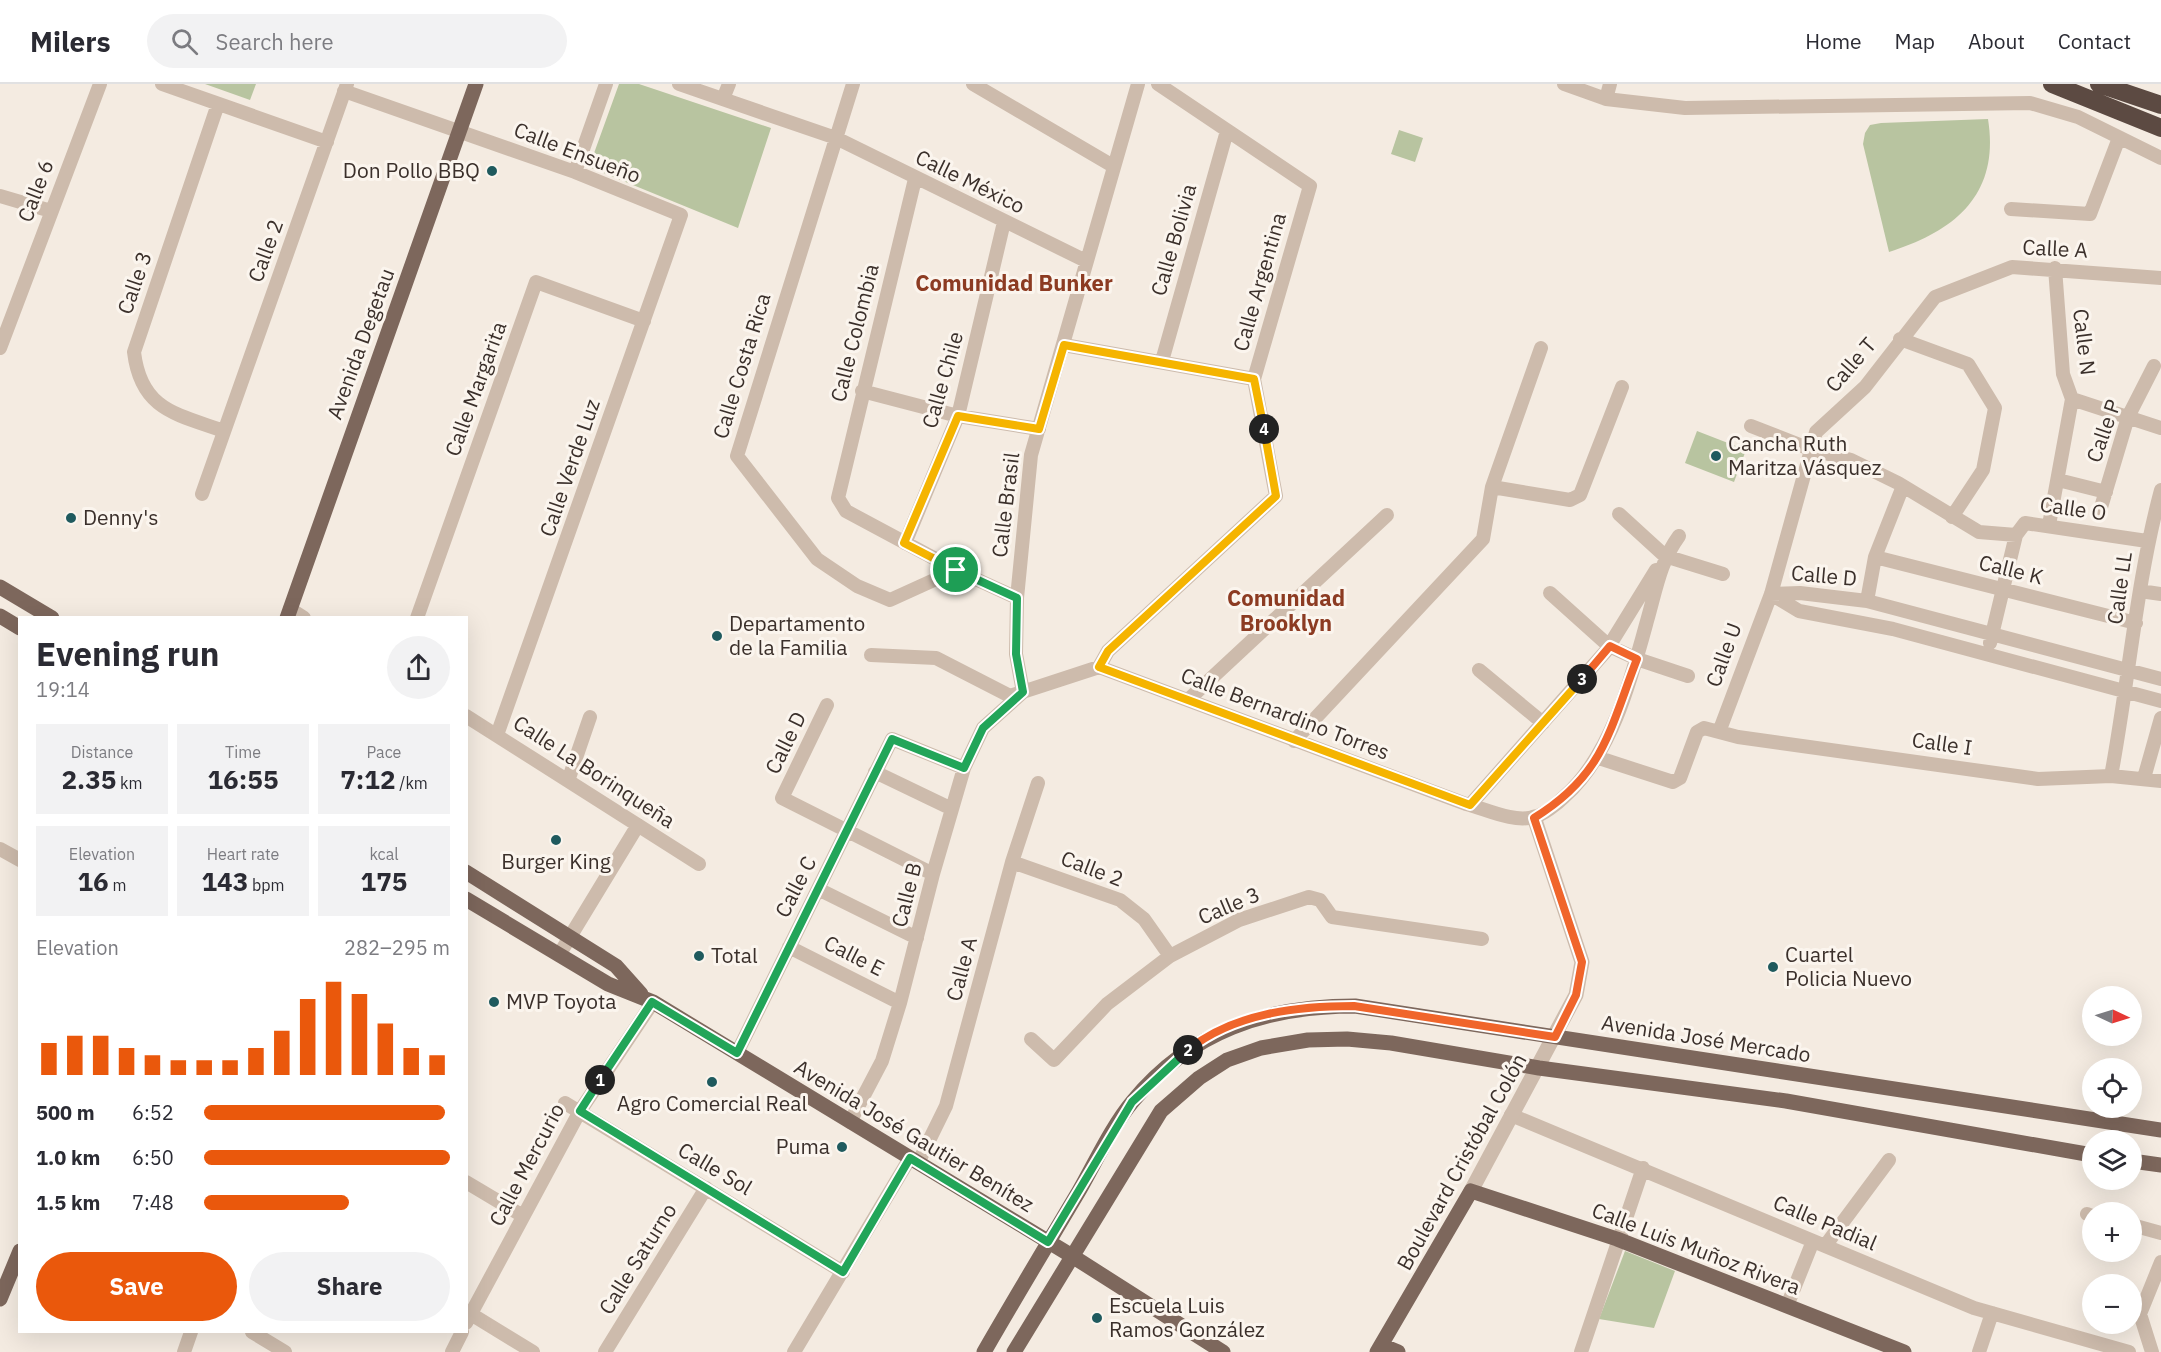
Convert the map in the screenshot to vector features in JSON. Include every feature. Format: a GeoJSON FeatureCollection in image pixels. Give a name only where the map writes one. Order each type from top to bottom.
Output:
{"type":"FeatureCollection","features":[{"type":"Feature","properties":{"kind":"highway"},"geometry":{"type":"LineString","coordinates":[[2052,84],[2161,128]]}},
{"type":"Feature","properties":{"kind":"highway"},"geometry":{"type":"LineString","coordinates":[[2099,84],[2161,105]]}},
{"type":"Feature","properties":{"kind":"main road","name":"Avenida Degetau"},"geometry":{"type":"LineString","coordinates":[[288,614],[476,84]]}},
{"type":"Feature","properties":{"kind":"main road"},"geometry":{"type":"LineString","coordinates":[[0,586],[49,616]]}},
{"type":"Feature","properties":{"kind":"main road"},"geometry":{"type":"LineString","coordinates":[[0,616],[18,627]]}},
{"type":"Feature","properties":{"kind":"main road","name":"Avenida José Gautier Benítez"},"geometry":{"type":"LineString","coordinates":[[468,873],[571,935],[616,966],[648,999]]}},
{"type":"Feature","properties":{"kind":"main road","name":"Avenida José Gautier Benítez"},"geometry":{"type":"LineString","coordinates":[[468,900],[608,984],[648,999],[1072,1256],[1223,1352]]}},
{"type":"Feature","properties":{"kind":"main road","name":"Avenida José Mercado"},"geometry":{"type":"LineString","coordinates":[[984,1352],[1132,1102],[1192,1046],[1241,1022],[1284,1011],[1322,1006],[1354,1006],[2161,1130]]}},
{"type":"Feature","properties":{"kind":"main road"},"geometry":{"type":"LineString","coordinates":[[1014,1352],[1161,1111],[1198,1078],[1227,1060],[1261,1048],[1308,1040],[1347,1039],[1391,1043],[1539,1068],[1786,1101],[2082,1153]]}},
{"type":"Feature","properties":{"kind":"main road"},"geometry":{"type":"LineString","coordinates":[[2142,1163],[2161,1166]]}},
{"type":"Feature","properties":{"kind":"main road","name":"Calle Luis Muñoz Rivera"},"geometry":{"type":"LineString","coordinates":[[1471,1191],[1617,1239],[1904,1352]]}},
{"type":"Feature","properties":{"kind":"main road","name":"Boulevard Cristóbal Colón"},"geometry":{"type":"LineString","coordinates":[[1379,1348],[1471,1191]]}},
{"type":"Feature","properties":{"kind":"main road"},"geometry":{"type":"LineString","coordinates":[[0,1299],[18,1256]]}},
{"type":"Feature","properties":{"kind":"main road"},"geometry":{"type":"LineString","coordinates":[[1379,1348],[1398,1352]]}},
{"type":"Feature","properties":{"kind":"street","name":"Calle 6"},"geometry":{"type":"LineString","coordinates":[[0,348],[100,84]]}},
{"type":"Feature","properties":{"kind":"street"},"geometry":{"type":"LineString","coordinates":[[162,84],[327,142]]}},
{"type":"Feature","properties":{"kind":"street"},"geometry":{"type":"LineString","coordinates":[[575,172],[606,84]]}},
{"type":"Feature","properties":{"kind":"street","name":"Calle México"},"geometry":{"type":"LineString","coordinates":[[679,84],[836,138],[915,179],[1086,261]]}},
{"type":"Feature","properties":{"kind":"street"},"geometry":{"type":"LineString","coordinates":[[723,99],[729,84]]}},
{"type":"Feature","properties":{"kind":"street","name":"Calle Costa Rica"},"geometry":{"type":"LineString","coordinates":[[853,84],[737,456],[817,560],[857,586],[890,600],[956,570]]}},
{"type":"Feature","properties":{"kind":"street"},"geometry":{"type":"LineString","coordinates":[[973,84],[1113,166]]}},
{"type":"Feature","properties":{"kind":"street","name":"Calle Brasil"},"geometry":{"type":"LineString","coordinates":[[1023,692],[1016,654],[1017,598],[1031,455],[1138,84]]}},
{"type":"Feature","properties":{"kind":"street"},"geometry":{"type":"LineString","coordinates":[[1158,84],[1227,131]]}},
{"type":"Feature","properties":{"kind":"street"},"geometry":{"type":"LineString","coordinates":[[1564,84],[1606,99],[1685,108],[2030,104],[2078,117],[2161,158]]}},
{"type":"Feature","properties":{"kind":"street"},"geometry":{"type":"LineString","coordinates":[[1606,99],[1610,84]]}},
{"type":"Feature","properties":{"kind":"street","name":"Calle Ensueño"},"geometry":{"type":"LineString","coordinates":[[346,87],[459,132],[575,172],[681,215]]}},
{"type":"Feature","properties":{"kind":"street","name":"Calle 2"},"geometry":{"type":"LineString","coordinates":[[202,494],[346,87]]}},
{"type":"Feature","properties":{"kind":"street","name":"Calle 3"},"geometry":{"type":"LineString","coordinates":[[218,104],[134,352],[136,374],[149,397],[177,415],[224,431]]}},
{"type":"Feature","properties":{"kind":"street","name":"Calle Argentina"},"geometry":{"type":"LineString","coordinates":[[1099,667],[1108,651],[1276,496],[1254,379],[1310,186],[1227,131]]}},
{"type":"Feature","properties":{"kind":"street","name":"Calle Bolivia"},"geometry":{"type":"LineString","coordinates":[[1162,361],[1227,131]]}},
{"type":"Feature","properties":{"kind":"street"},"geometry":{"type":"LineString","coordinates":[[2011,209],[2090,214],[2119,138]]}},
{"type":"Feature","properties":{"kind":"street","name":"Calle Colombia"},"geometry":{"type":"LineString","coordinates":[[904,543],[846,511],[838,498],[915,179]]}},
{"type":"Feature","properties":{"kind":"street"},"geometry":{"type":"LineString","coordinates":[[0,196],[51,211]]}},
{"type":"Feature","properties":{"kind":"street","name":"Calle Verde Luz"},"geometry":{"type":"LineString","coordinates":[[497,735],[681,215]]}},
{"type":"Feature","properties":{"kind":"street","name":"Calle Chile"},"geometry":{"type":"LineString","coordinates":[[904,543],[958,416],[1004,222]]}},
{"type":"Feature","properties":{"kind":"street","name":"Calle A"},"geometry":{"type":"LineString","coordinates":[[1900,339],[1935,297],[2012,267],[2055,268],[2161,278]]}},
{"type":"Feature","properties":{"kind":"street","name":"Calle N"},"geometry":{"type":"LineString","coordinates":[[2055,268],[2062,374],[2072,399],[2161,428]]}},
{"type":"Feature","properties":{"kind":"street","name":"Calle Margarita"},"geometry":{"type":"LineString","coordinates":[[418,616],[536,282],[644,321]]}},
{"type":"Feature","properties":{"kind":"street"},"geometry":{"type":"LineString","coordinates":[[0,305],[14,309]]}},
{"type":"Feature","properties":{"kind":"street"},"geometry":{"type":"LineString","coordinates":[[1900,339],[1968,364],[1995,408],[1983,470],[1952,517]]}},
{"type":"Feature","properties":{"kind":"street","name":"Calle T"},"geometry":{"type":"LineString","coordinates":[[1810,449],[1816,432],[1865,387],[1900,339]]}},
{"type":"Feature","properties":{"kind":"street"},"geometry":{"type":"LineString","coordinates":[[1064,345],[1254,379]]}},
{"type":"Feature","properties":{"kind":"street"},"geometry":{"type":"LineString","coordinates":[[1294,741],[1483,539],[1492,487],[1540,348]]}},
{"type":"Feature","properties":{"kind":"street","name":"Calle P"},"geometry":{"type":"LineString","coordinates":[[2099,513],[2128,417],[2154,366]]}},
{"type":"Feature","properties":{"kind":"street"},"geometry":{"type":"LineString","coordinates":[[1492,487],[1570,500],[1580,495],[1622,387]]}},
{"type":"Feature","properties":{"kind":"street"},"geometry":{"type":"LineString","coordinates":[[862,391],[958,416],[1039,429]]}},
{"type":"Feature","properties":{"kind":"street"},"geometry":{"type":"LineString","coordinates":[[2049,525],[2072,399]]}},
{"type":"Feature","properties":{"kind":"street","name":"Calle O"},"geometry":{"type":"LineString","coordinates":[[1751,426],[1810,449],[1851,460],[1903,486],[1979,532],[2016,535],[2025,523],[2147,541]]}},
{"type":"Feature","properties":{"kind":"street","name":"Calle U"},"geometry":{"type":"LineString","coordinates":[[1719,732],[1771,594],[1810,449]]}},
{"type":"Feature","properties":{"kind":"street"},"geometry":{"type":"LineString","coordinates":[[2058,480],[2106,492]]}},
{"type":"Feature","properties":{"kind":"street"},"geometry":{"type":"LineString","coordinates":[[1867,601],[1875,556],[1903,486]]}},
{"type":"Feature","properties":{"kind":"street","name":"Calle LL"},"geometry":{"type":"LineString","coordinates":[[2111,776],[2127,692],[2147,541],[2161,490]]}},
{"type":"Feature","properties":{"kind":"street"},"geometry":{"type":"LineString","coordinates":[[1619,514],[1665,556],[1723,574]]}},
{"type":"Feature","properties":{"kind":"street"},"geometry":{"type":"LineString","coordinates":[[1188,700],[1387,515]]}},
{"type":"Feature","properties":{"kind":"street"},"geometry":{"type":"LineString","coordinates":[[1988,653],[2001,589],[2016,535]]}},
{"type":"Feature","properties":{"kind":"street"},"geometry":{"type":"LineString","coordinates":[[1470,805],[1610,646],[1679,536]]}},
{"type":"Feature","properties":{"kind":"street"},"geometry":{"type":"LineString","coordinates":[[904,543],[1017,598]]}},
{"type":"Feature","properties":{"kind":"street"},"geometry":{"type":"LineString","coordinates":[[1534,818],[1571,791],[1599,758],[1637,659],[1665,556]]}},
{"type":"Feature","properties":{"kind":"street","name":"Calle K"},"geometry":{"type":"LineString","coordinates":[[1875,556],[2136,623]]}},
{"type":"Feature","properties":{"kind":"street"},"geometry":{"type":"LineString","coordinates":[[2140,591],[2161,594]]}},
{"type":"Feature","properties":{"kind":"street"},"geometry":{"type":"LineString","coordinates":[[1550,592],[1610,646],[1637,659],[1688,676]]}},
{"type":"Feature","properties":{"kind":"street","name":"Calle D"},"geometry":{"type":"LineString","coordinates":[[1771,594],[1800,592],[1867,601],[2161,679]]}},
{"type":"Feature","properties":{"kind":"street","name":"Calle D"},"geometry":{"type":"LineString","coordinates":[[1771,594],[1799,610],[1893,629],[2161,701]]}},
{"type":"Feature","properties":{"kind":"street"},"geometry":{"type":"LineString","coordinates":[[871,655],[936,658],[1010,696],[1099,667]]}},
{"type":"Feature","properties":{"kind":"street","name":"Calle Bernardino Torres"},"geometry":{"type":"LineString","coordinates":[[1099,667],[1470,805],[1515,818],[1534,818]]}},
{"type":"Feature","properties":{"kind":"street"},"geometry":{"type":"LineString","coordinates":[[1479,670],[1543,723]]}},
{"type":"Feature","properties":{"kind":"street","name":"Calle B"},"geometry":{"type":"LineString","coordinates":[[850,1122],[882,1061],[964,768],[983,728],[1023,692]]}},
{"type":"Feature","properties":{"kind":"street","name":"Calle D"},"geometry":{"type":"LineString","coordinates":[[827,705],[782,798],[847,831]]}},
{"type":"Feature","properties":{"kind":"street","name":"Calle La Borinqueña"},"geometry":{"type":"LineString","coordinates":[[468,717],[699,864]]}},
{"type":"Feature","properties":{"kind":"street"},"geometry":{"type":"LineString","coordinates":[[568,781],[590,717]]}},
{"type":"Feature","properties":{"kind":"street"},"geometry":{"type":"LineString","coordinates":[[2144,778],[2161,718]]}},
{"type":"Feature","properties":{"kind":"street"},"geometry":{"type":"LineString","coordinates":[[1599,758],[1673,782],[1680,778],[1698,732],[1704,728],[1719,732]]}},
{"type":"Feature","properties":{"kind":"street","name":"Calle I"},"geometry":{"type":"LineString","coordinates":[[1719,732],[1738,737],[2038,779],[2111,776],[2161,781]]}},
{"type":"Feature","properties":{"kind":"street","name":"Calle C"},"geometry":{"type":"LineString","coordinates":[[737,1053],[892,739],[964,768]]}},
{"type":"Feature","properties":{"kind":"street"},"geometry":{"type":"LineString","coordinates":[[875,772],[952,809]]}},
{"type":"Feature","properties":{"kind":"street","name":"Calle A"},"geometry":{"type":"LineString","coordinates":[[794,1352],[946,1106],[1012,862],[1038,783]]}},
{"type":"Feature","properties":{"kind":"street","name":"Boulevard Cristóbal Colón"},"geometry":{"type":"LineString","coordinates":[[1471,1191],[1539,1068],[1576,995],[1582,962],[1534,818]]}},
{"type":"Feature","properties":{"kind":"street"},"geometry":{"type":"LineString","coordinates":[[559,955],[638,825]]}},
{"type":"Feature","properties":{"kind":"street"},"geometry":{"type":"LineString","coordinates":[[847,831],[933,874]]}},
{"type":"Feature","properties":{"kind":"street"},"geometry":{"type":"LineString","coordinates":[[0,849],[18,859]]}},
{"type":"Feature","properties":{"kind":"street","name":"Calle 2"},"geometry":{"type":"LineString","coordinates":[[1012,862],[1120,900],[1144,919],[1170,956]]}},
{"type":"Feature","properties":{"kind":"street"},"geometry":{"type":"LineString","coordinates":[[819,889],[917,938]]}},
{"type":"Feature","properties":{"kind":"street","name":"Calle 3"},"geometry":{"type":"LineString","coordinates":[[1031,1039],[1054,1060],[1107,1004],[1170,956],[1239,920],[1309,897],[1320,900],[1332,918],[1482,939]]}},
{"type":"Feature","properties":{"kind":"street","name":"Calle E"},"geometry":{"type":"LineString","coordinates":[[789,947],[900,1003]]}},
{"type":"Feature","properties":{"kind":"street","name":"Calle Mercurio"},"geometry":{"type":"LineString","coordinates":[[468,1316],[580,1111],[648,999]]}},
{"type":"Feature","properties":{"kind":"street","name":"Calle Sol"},"geometry":{"type":"LineString","coordinates":[[564,1102],[843,1272]]}},
{"type":"Feature","properties":{"kind":"street","name":"Calle Padial"},"geometry":{"type":"LineString","coordinates":[[1511,1115],[1643,1168],[1819,1244],[1992,1313],[2129,1352]]}},
{"type":"Feature","properties":{"kind":"street"},"geometry":{"type":"LineString","coordinates":[[1787,1306],[1819,1244],[1889,1160]]}},
{"type":"Feature","properties":{"kind":"street"},"geometry":{"type":"LineString","coordinates":[[1581,1352],[1617,1239],[1643,1168]]}},
{"type":"Feature","properties":{"kind":"street"},"geometry":{"type":"LineString","coordinates":[[468,1183],[523,1216]]}},
{"type":"Feature","properties":{"kind":"street","name":"Calle Saturno"},"geometry":{"type":"LineString","coordinates":[[605,1352],[706,1188]]}},
{"type":"Feature","properties":{"kind":"street"},"geometry":{"type":"LineString","coordinates":[[2142,1228],[2161,1233]]}},
{"type":"Feature","properties":{"kind":"street"},"geometry":{"type":"LineString","coordinates":[[2152,1352],[2140,1314],[2161,1262]]}},
{"type":"Feature","properties":{"kind":"street"},"geometry":{"type":"LineString","coordinates":[[1978,1352],[1992,1313]]}},
{"type":"Feature","properties":{"kind":"street"},"geometry":{"type":"LineString","coordinates":[[468,1316],[533,1352]]}},
{"type":"Feature","properties":{"kind":"street"},"geometry":{"type":"LineString","coordinates":[[184,1352],[191,1333]]}},
{"type":"Feature","properties":{"kind":"street"},"geometry":{"type":"LineString","coordinates":[[254,1333],[285,1352]]}},
{"type":"Feature","properties":{"kind":"street"},"geometry":{"type":"LineString","coordinates":[[452,1352],[462,1333]]}},
{"type":"Feature","properties":{"kind":"green space"},"geometry":{"type":"Polygon","coordinates":[[[205,84],[256,84],[250,100],[205,84]]]}},
{"type":"Feature","properties":{"kind":"green space"},"geometry":{"type":"Polygon","coordinates":[[[619,84],[639,84],[771,128],[738,228],[589,167],[619,84]]]}},
{"type":"Feature","properties":{"kind":"green space"},"geometry":{"type":"Polygon","coordinates":[[[1988,119],[1990,145],[1987,168],[1980,189],[1968,206],[1934,233],[1889,252],[1863,144],[1865,133],[1870,125],[1988,119]]]}},
{"type":"Feature","properties":{"kind":"green space"},"geometry":{"type":"Polygon","coordinates":[[[1399,130],[1423,138],[1415,162],[1391,154],[1399,130]]]}},
{"type":"Feature","properties":{"kind":"green space","name":"Cancha Ruth Maritza Vásquez"},"geometry":{"type":"Polygon","coordinates":[[[1697,431],[1746,450],[1734,482],[1685,463],[1697,431]]]}},
{"type":"Feature","properties":{"kind":"green space"},"geometry":{"type":"Polygon","coordinates":[[[1625,1251],[1675,1271],[1654,1328],[1599,1319],[1625,1251]]]}},
{"type":"Feature","properties":{"kind":"place","name":"Don Pollo BBQ"},"geometry":{"type":"Point","coordinates":[492,171]}},
{"type":"Feature","properties":{"kind":"place","name":"Cancha Ruth Maritza Vásquez"},"geometry":{"type":"Point","coordinates":[1716,456]}},
{"type":"Feature","properties":{"kind":"place","name":"Denny's"},"geometry":{"type":"Point","coordinates":[71,518]}},
{"type":"Feature","properties":{"kind":"place","name":"Departamento de la Familia"},"geometry":{"type":"Point","coordinates":[717,636]}},
{"type":"Feature","properties":{"kind":"place","name":"Burger King"},"geometry":{"type":"Point","coordinates":[556,840]}},
{"type":"Feature","properties":{"kind":"place","name":"Total"},"geometry":{"type":"Point","coordinates":[699,956]}},
{"type":"Feature","properties":{"kind":"place","name":"Cuartel Policia Nuevo"},"geometry":{"type":"Point","coordinates":[1773,967]}},
{"type":"Feature","properties":{"kind":"place","name":"MVP Toyota"},"geometry":{"type":"Point","coordinates":[494,1002]}},
{"type":"Feature","properties":{"kind":"place","name":"Agro Comercial Real"},"geometry":{"type":"Point","coordinates":[712,1082]}},
{"type":"Feature","properties":{"kind":"place","name":"Puma"},"geometry":{"type":"Point","coordinates":[842,1147]}},
{"type":"Feature","properties":{"kind":"place","name":"Escuela Luis Ramos González"},"geometry":{"type":"Point","coordinates":[1097,1318]}},
{"type":"Feature","properties":{"kind":"district","name":"Comunidad Bunker"},"geometry":{"type":"Point","coordinates":[1014,283]}},
{"type":"Feature","properties":{"kind":"district","name":"Comunidad Brooklyn"},"geometry":{"type":"Point","coordinates":[1286,610]}},
{"type":"Feature","properties":{"kind":"route"},"geometry":{"type":"LineString","coordinates":[[1064,345],[1254,379],[1276,496],[1108,651],[1099,667],[1470,805],[1610,646],[1637,659],[1599,758],[1577,786],[1559,802],[1534,818],[1582,962],[1576,995],[1555,1037],[1354,1006],[1322,1006],[1284,1011],[1241,1022],[1192,1046],[1132,1102],[1048,1242],[910,1158],[843,1272],[580,1111],[652,1002],[737,1053],[892,739],[964,768],[983,728],[1007,709],[1023,692],[1016,654],[1017,598],[956,570],[904,543],[958,416],[1039,429],[1064,345]]}}]}
